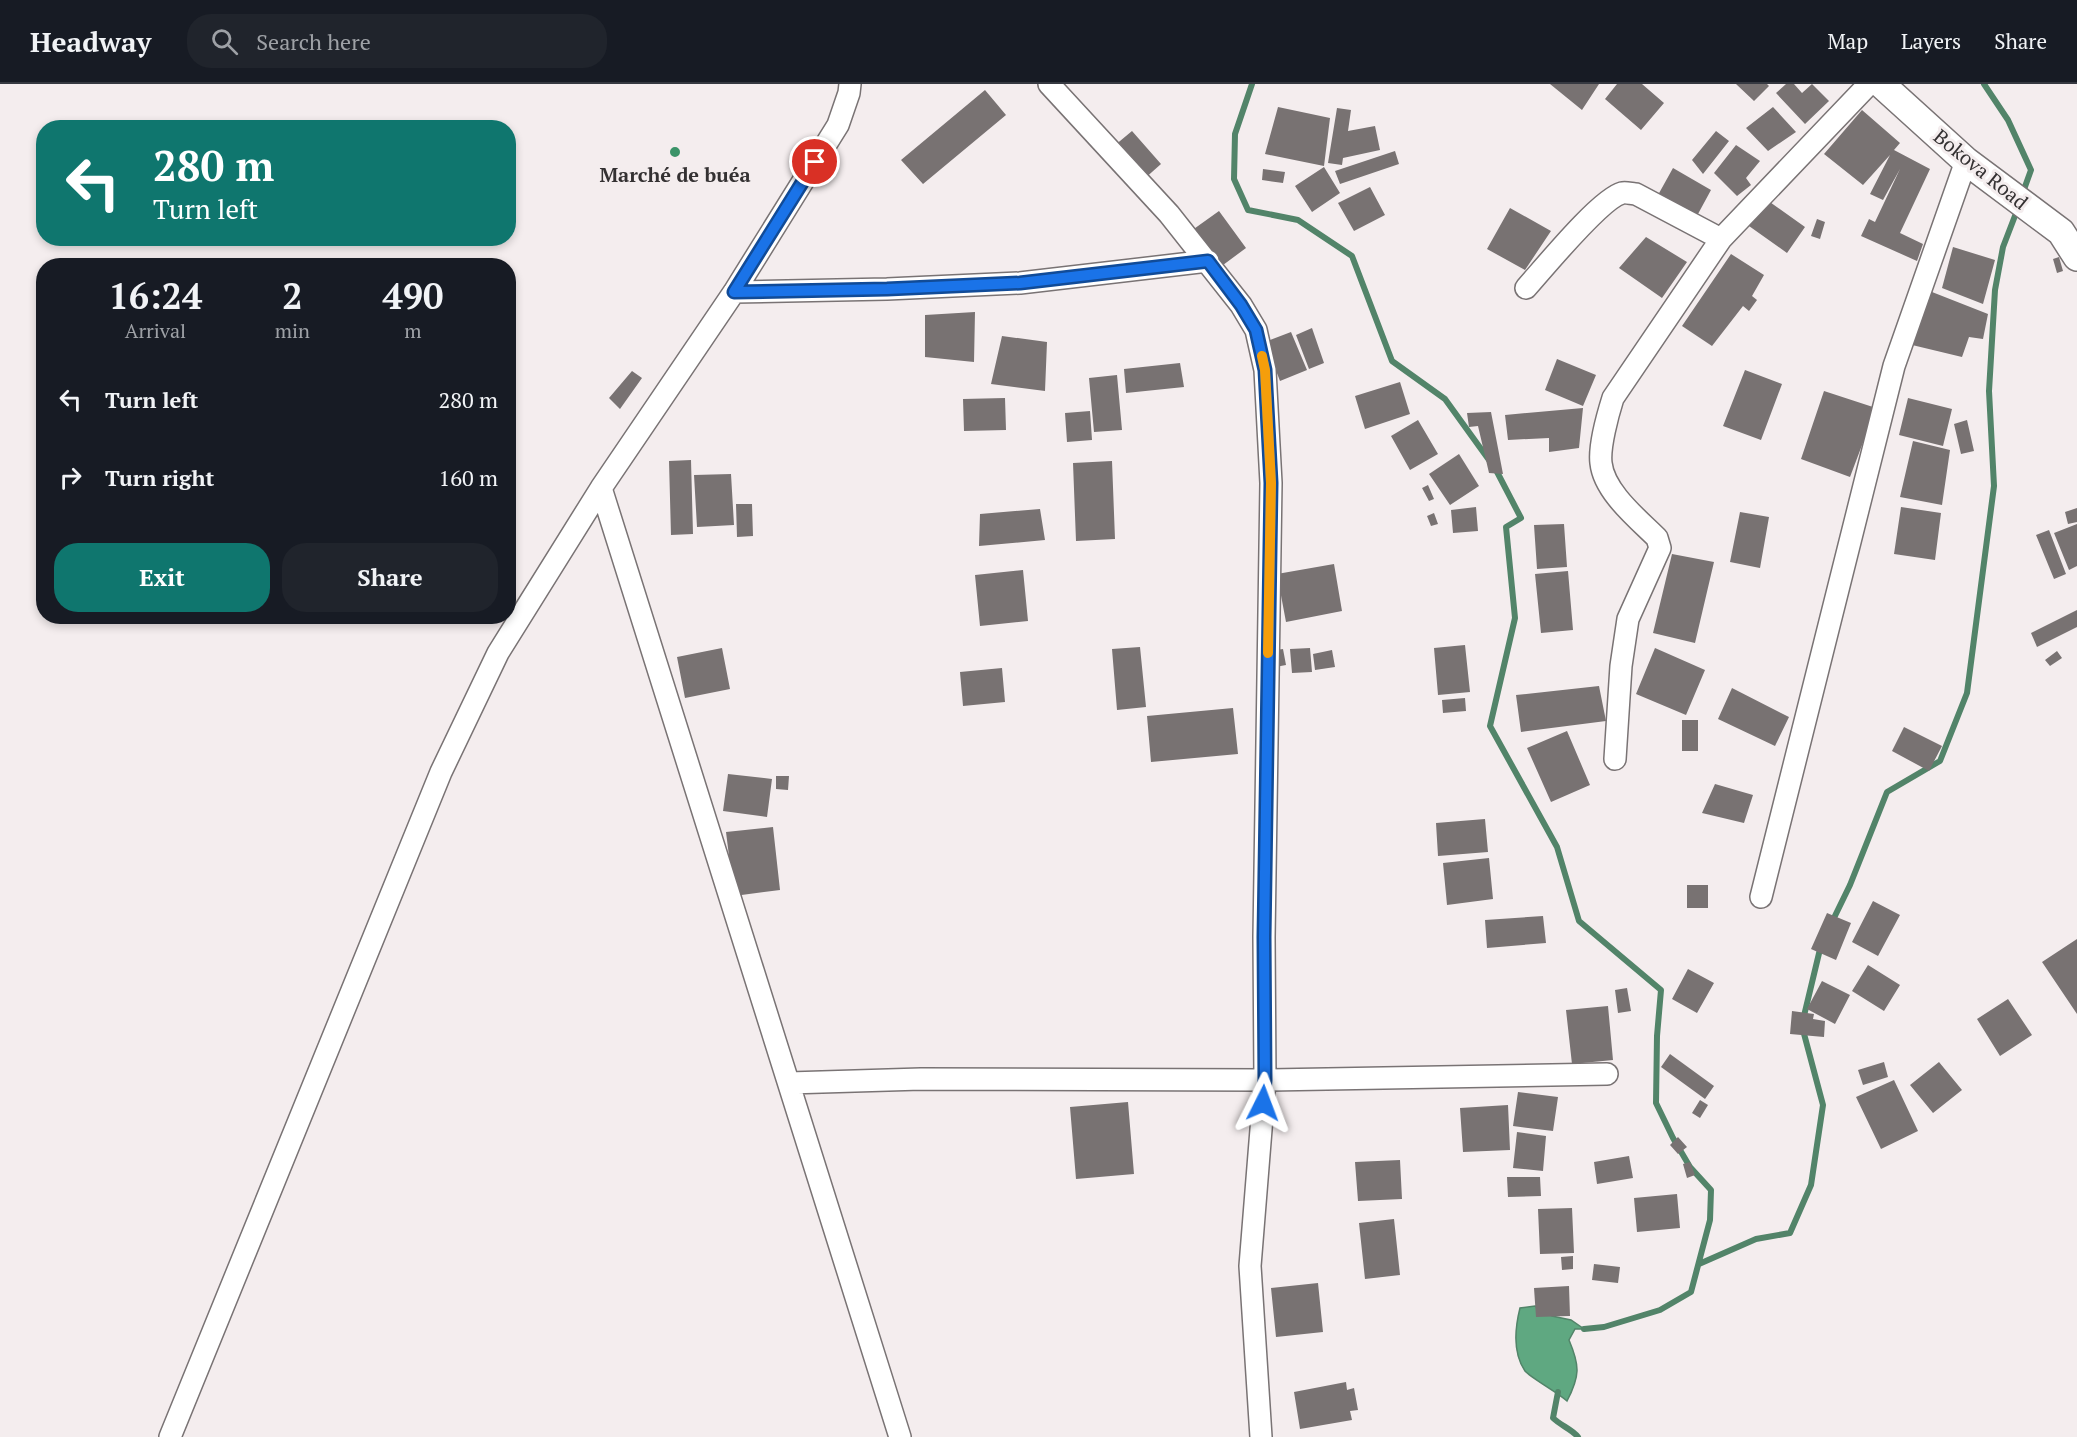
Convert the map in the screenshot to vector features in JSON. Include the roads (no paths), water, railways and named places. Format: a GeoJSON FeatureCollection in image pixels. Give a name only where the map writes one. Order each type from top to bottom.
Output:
{"type":"FeatureCollection","features":[{"type":"Feature","properties":{"kind":"street"},"geometry":{"type":"LineString","coordinates":[[170,1437],[441,772],[498,653],[602,489],[734,292],[838,124],[850,84]]}},
{"type":"Feature","properties":{"kind":"street"},"geometry":{"type":"LineString","coordinates":[[1049,84],[1169,214],[1208,261],[1241,305],[1256,330],[1265,370],[1271,483],[1264,937],[1265,1080],[1250,1266],[1261,1437]]}},
{"type":"Feature","properties":{"kind":"street"},"geometry":{"type":"LineString","coordinates":[[1615,759],[1621,666],[1628,620],[1660,548],[1657,538],[1611,491],[1601,464],[1606,420],[1613,398],[1721,239],[1869,84]]}},
{"type":"Feature","properties":{"kind":"street","name":"Bokova Road"},"geometry":{"type":"LineString","coordinates":[[1881,84],[1966,161],[2061,232],[2077,257]]}},
{"type":"Feature","properties":{"kind":"street"},"geometry":{"type":"LineString","coordinates":[[1761,897],[1894,366],[1966,161]]}},
{"type":"Feature","properties":{"kind":"street"},"geometry":{"type":"LineString","coordinates":[[1526,288],[1577,230],[1610,200],[1623,193],[1636,194],[1721,239]]}},
{"type":"Feature","properties":{"kind":"street"},"geometry":{"type":"LineString","coordinates":[[734,292],[887,289],[1020,283],[1208,261]]}},
{"type":"Feature","properties":{"kind":"street"},"geometry":{"type":"LineString","coordinates":[[602,489],[900,1437]]}},
{"type":"Feature","properties":{"kind":"street"},"geometry":{"type":"LineString","coordinates":[[789,1083],[921,1079],[1265,1080],[1607,1074]]}},
{"type":"Feature","properties":{"kind":"waterway"},"geometry":{"type":"LineString","coordinates":[[1252,84],[1235,134],[1234,179],[1248,210],[1298,220],[1352,256],[1392,361],[1445,399],[1489,460]]}},
{"type":"Feature","properties":{"kind":"waterway"},"geometry":{"type":"LineString","coordinates":[[1984,84],[2008,120],[2031,170],[2022,195]]}},
{"type":"Feature","properties":{"kind":"waterway"},"geometry":{"type":"LineString","coordinates":[[1832,922],[1850,885],[1887,792],[1940,761],[1967,693],[1994,486],[1989,391],[1995,290],[2003,247],[2018,208]]}},
{"type":"Feature","properties":{"kind":"waterway"},"geometry":{"type":"LineString","coordinates":[[1495,468],[1521,518],[1506,527],[1515,618],[1490,726],[1557,847],[1579,921],[1661,990],[1657,1036],[1656,1103],[1690,1167],[1711,1190],[1710,1220],[1691,1292],[1660,1310],[1604,1327],[1584,1329]]}},
{"type":"Feature","properties":{"kind":"waterway"},"geometry":{"type":"LineString","coordinates":[[1803,1020],[1821,945]]}},
{"type":"Feature","properties":{"kind":"waterway"},"geometry":{"type":"LineString","coordinates":[[1699,1264],[1756,1239],[1790,1233],[1811,1185],[1823,1105],[1803,1030]]}},
{"type":"Feature","properties":{"kind":"waterway"},"geometry":{"type":"LineString","coordinates":[[1558,1392],[1553,1418],[1578,1437]]}},
{"type":"Feature","properties":{"kind":"place","name":"Marché de buéa"},"geometry":{"type":"Point","coordinates":[675,152]}}]}
